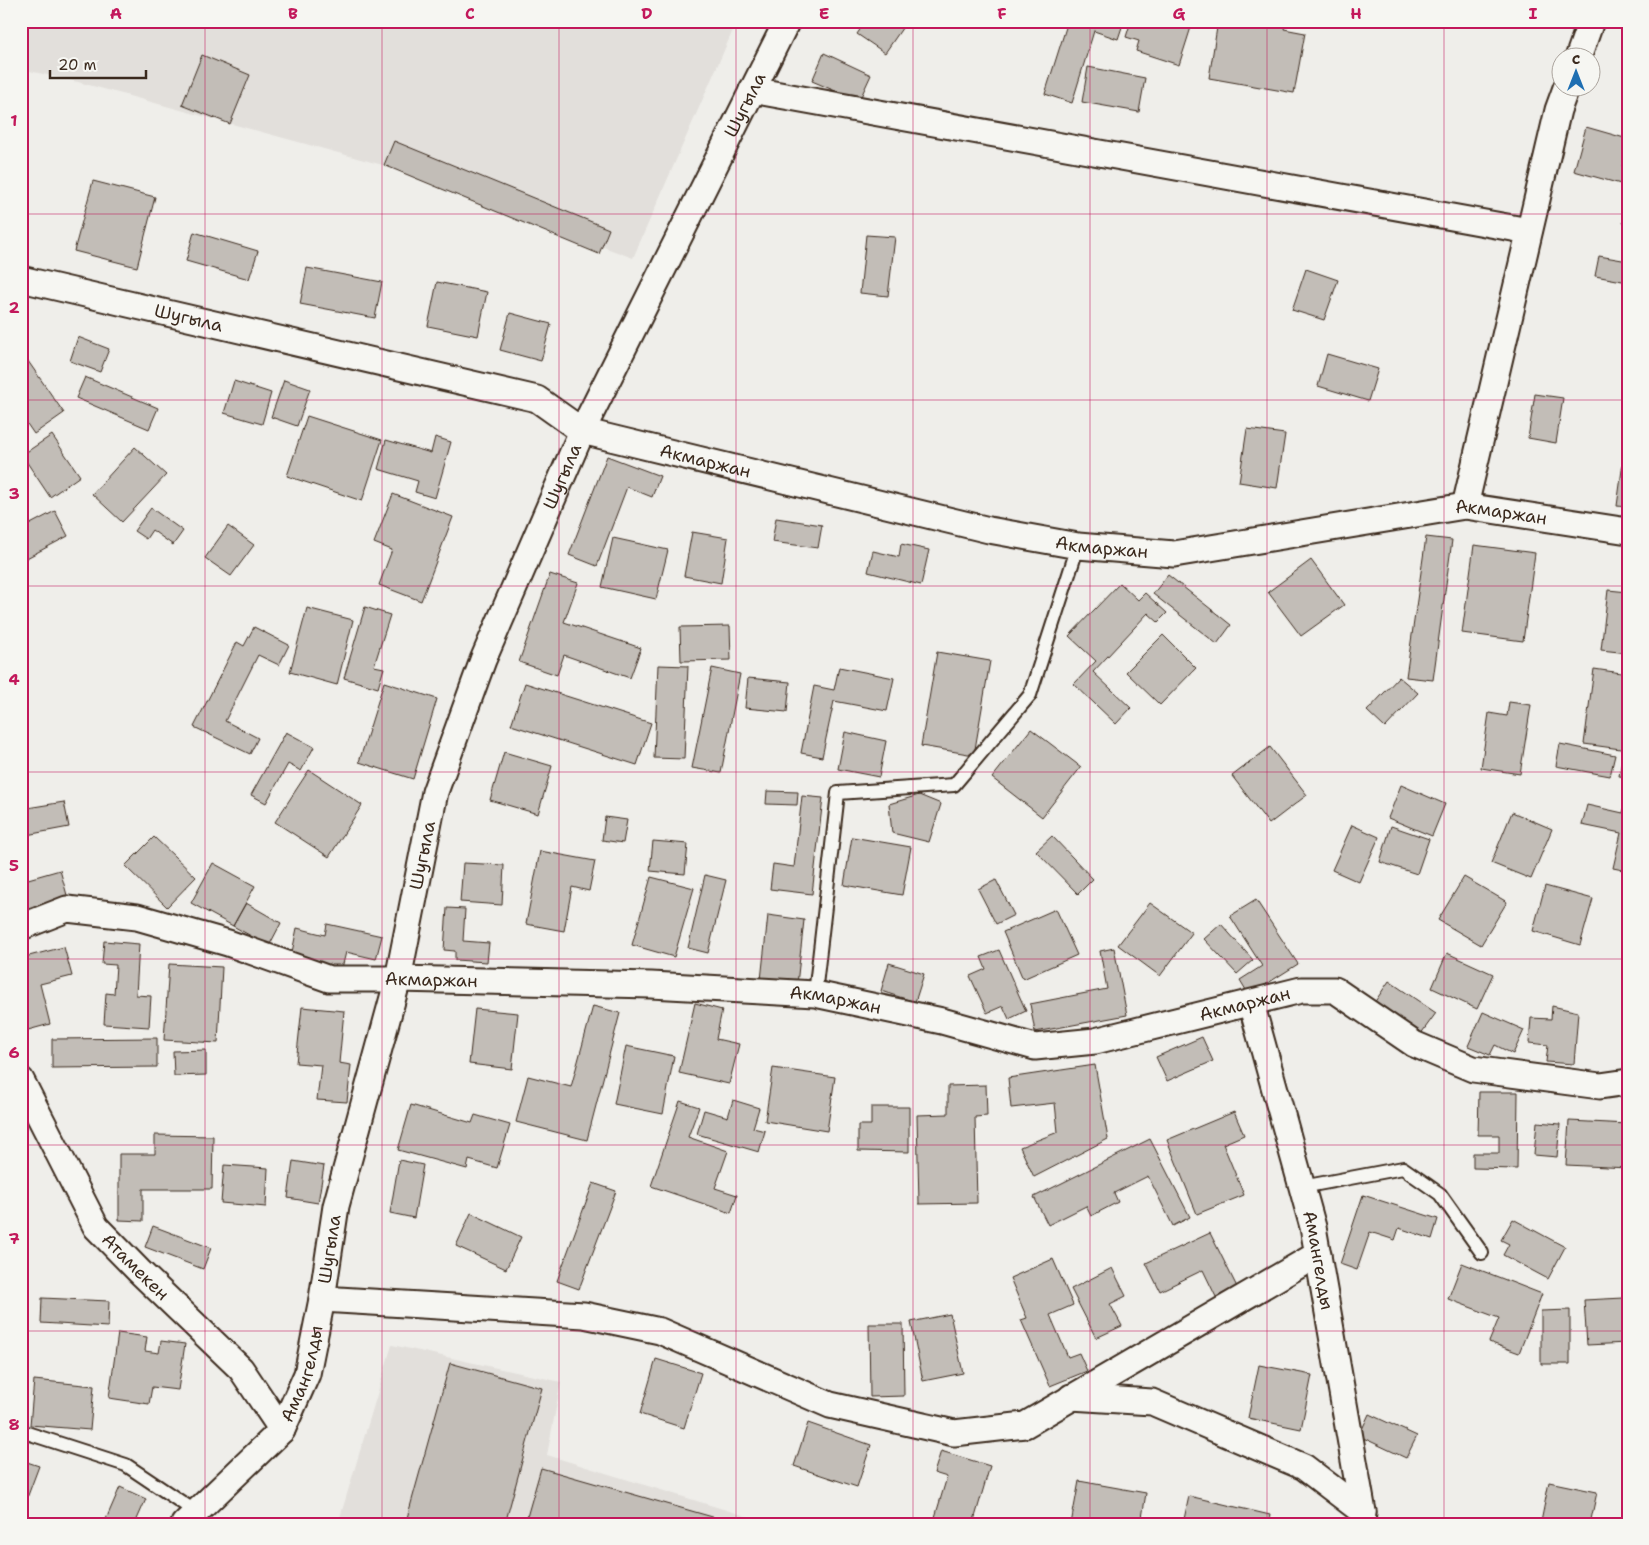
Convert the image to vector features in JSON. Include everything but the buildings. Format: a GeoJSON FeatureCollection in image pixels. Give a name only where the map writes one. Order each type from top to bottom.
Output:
{"type":"FeatureCollection","features":[{"type":"Feature","properties":{"kind":"street","name":"Шугыла"},"geometry":{"type":"LineString","coordinates":[[322,1299],[336,1206],[398,978],[435,792],[483,660],[582,431],[787,21]]}},
{"type":"Feature","properties":{"kind":"street"},"geometry":{"type":"LineString","coordinates":[[1582,48],[1591,21]]}},
{"type":"Feature","properties":{"kind":"street"},"geometry":{"type":"LineString","coordinates":[[752,90],[1529,231]]}},
{"type":"Feature","properties":{"kind":"street"},"geometry":{"type":"LineString","coordinates":[[1465,506],[1529,231],[1562,98]]}},
{"type":"Feature","properties":{"kind":"street","name":"Шугыла"},"geometry":{"type":"LineString","coordinates":[[21,279],[537,399],[582,431]]}},
{"type":"Feature","properties":{"kind":"street","name":"Акмаржан"},"geometry":{"type":"LineString","coordinates":[[582,431],[989,530],[1078,546],[1174,554],[1465,506],[1628,531]]}},
{"type":"Feature","properties":{"kind":"street","name":"Акмаржан"},"geometry":{"type":"LineString","coordinates":[[21,927],[67,909],[138,917],[228,943],[328,978],[398,978],[651,985],[815,994],[942,1021],[1036,1047],[1095,1041],[1301,990],[1335,990],[1414,1044],[1473,1069],[1600,1086],[1628,1082]]}},
{"type":"Feature","properties":{"kind":"street","name":"Амангелды"},"geometry":{"type":"LineString","coordinates":[[1251,1003],[1313,1227],[1363,1518]]}},
{"type":"Feature","properties":{"kind":"street","name":"Атамекен"},"geometry":{"type":"LineString","coordinates":[[22,1083],[96,1227],[241,1369],[282,1430]]}},
{"type":"Feature","properties":{"kind":"street"},"geometry":{"type":"LineString","coordinates":[[322,1299],[594,1317],[660,1332],[830,1405],[954,1433],[1025,1425],[1318,1254]]}},
{"type":"Feature","properties":{"kind":"street","name":"Амангелды"},"geometry":{"type":"LineString","coordinates":[[190,1518],[282,1430],[307,1374],[322,1299]]}},
{"type":"Feature","properties":{"kind":"street"},"geometry":{"type":"LineString","coordinates":[[1071,1397],[1152,1402],[1304,1467],[1363,1518]]}},
{"type":"Feature","properties":{"kind":"lane"},"geometry":{"type":"LineString","coordinates":[[815,994],[838,794],[954,785],[1030,695],[1078,546]]}},
{"type":"Feature","properties":{"kind":"lane"},"geometry":{"type":"LineString","coordinates":[[1302,1187],[1403,1168],[1440,1194],[1482,1253]]}},
{"type":"Feature","properties":{"kind":"lane"},"geometry":{"type":"LineString","coordinates":[[21,1431],[126,1465],[190,1518]]}},
{"type":"Feature","properties":{"kind":"shaded area"},"geometry":{"type":"Polygon","coordinates":[[[21,21],[737,21],[633,258],[390,167],[78,82],[21,69],[21,21]]]}},
{"type":"Feature","properties":{"kind":"shaded area"},"geometry":{"type":"Polygon","coordinates":[[[392,1345],[561,1382],[547,1455],[772,1524],[338,1524],[392,1345]]]}}]}
